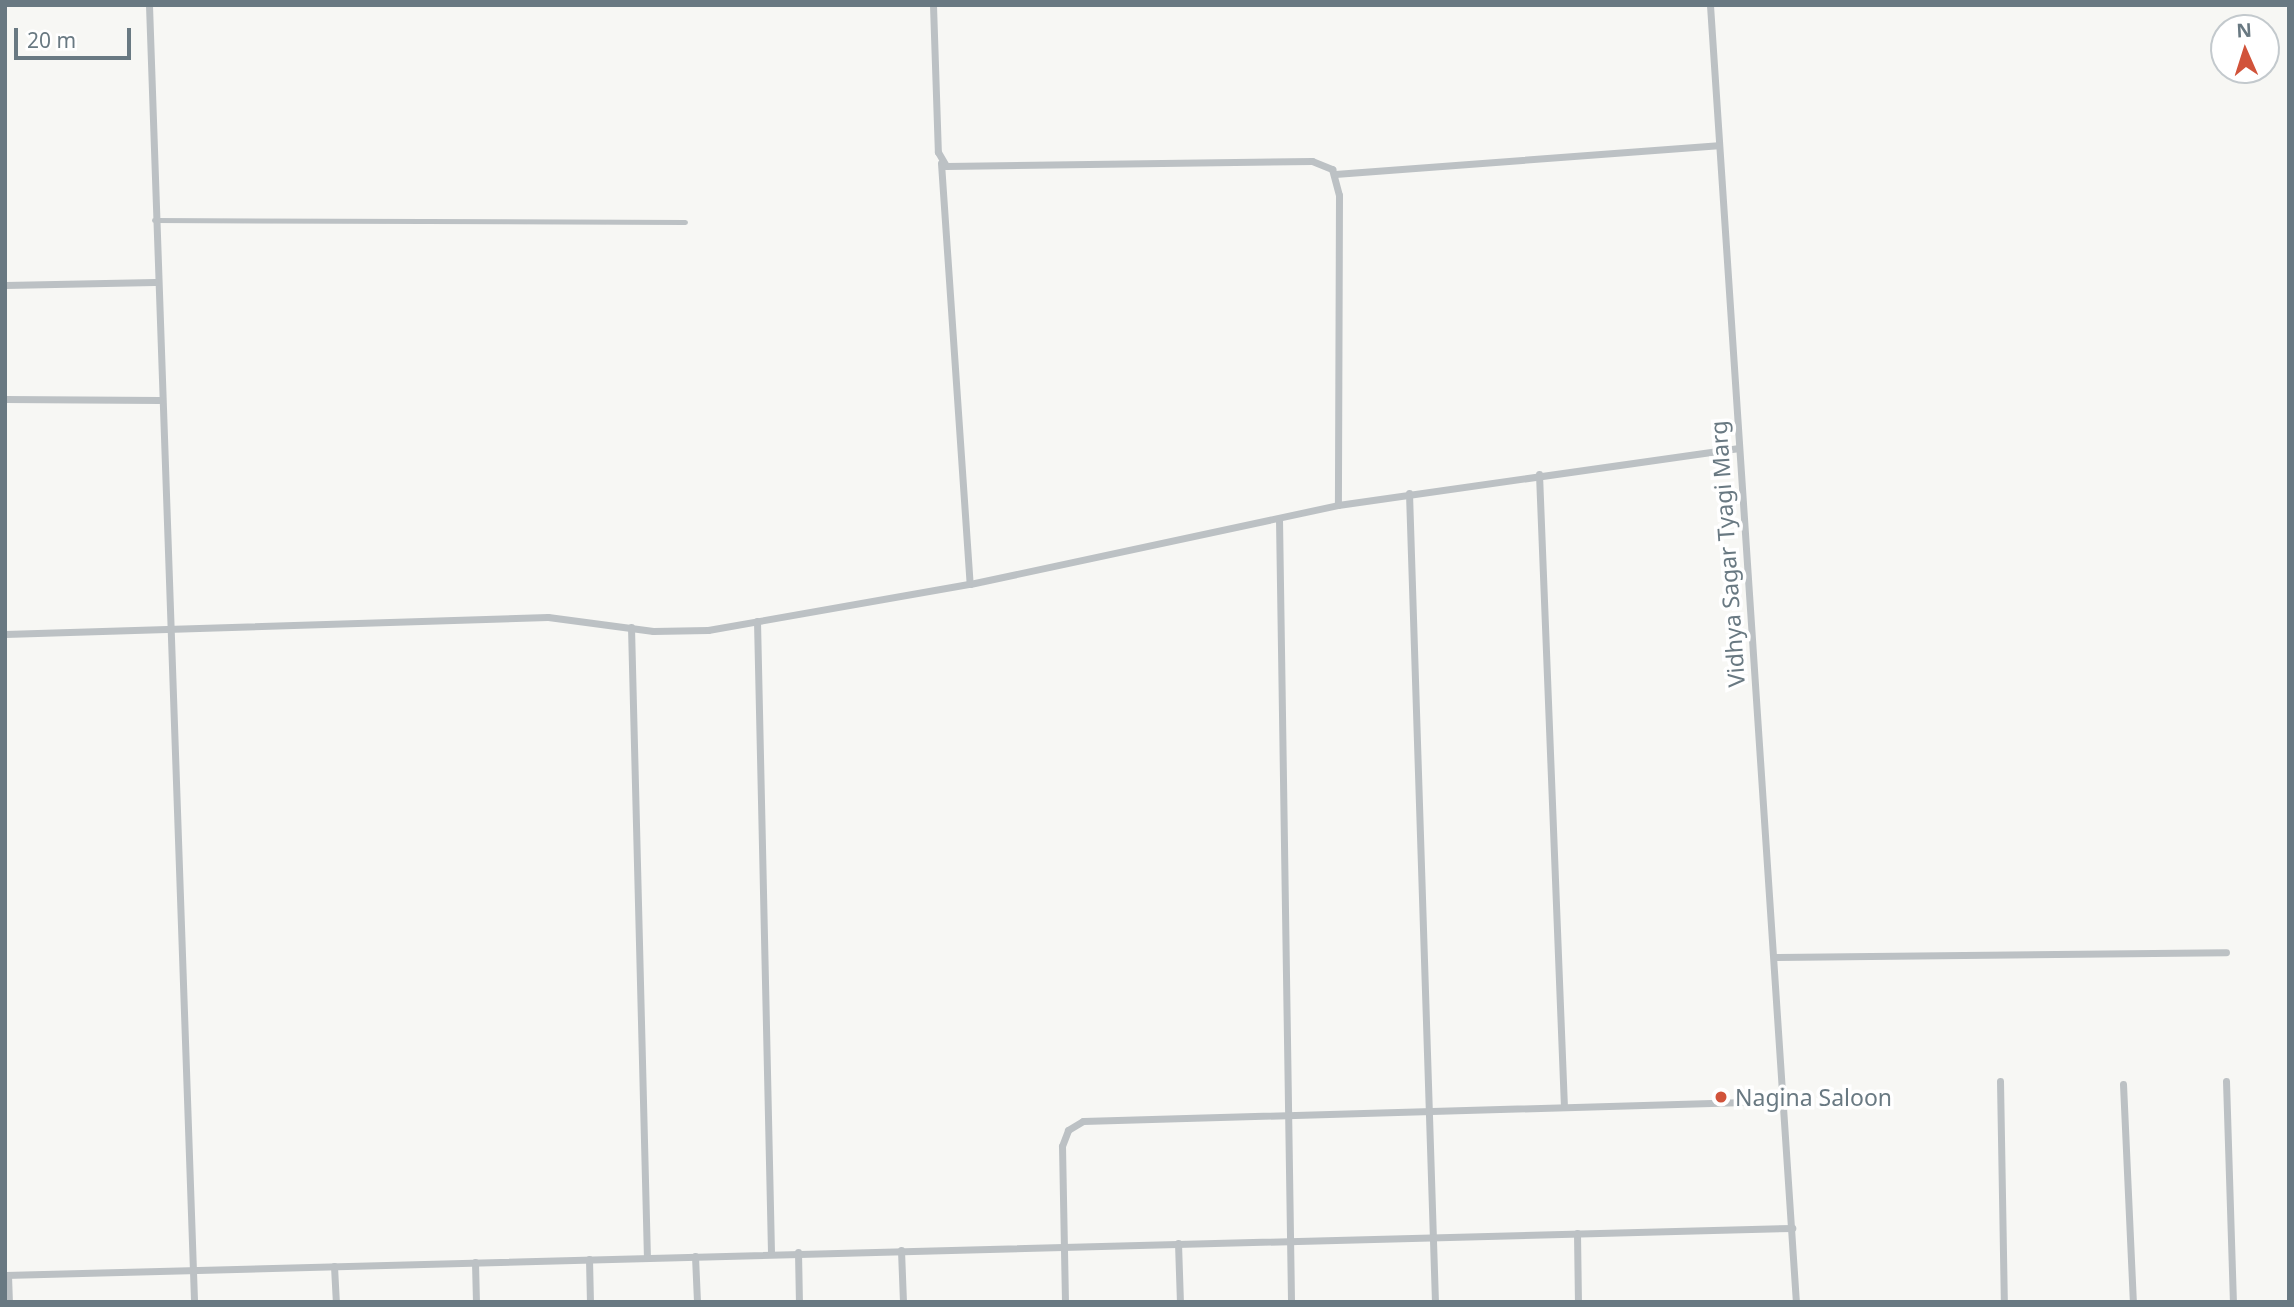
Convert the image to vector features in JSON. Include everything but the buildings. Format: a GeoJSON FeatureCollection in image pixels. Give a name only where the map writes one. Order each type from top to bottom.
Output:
{"type":"FeatureCollection","features":[{"type":"Feature","properties":{"kind":"street"},"geometry":{"type":"LineString","coordinates":[[149,5],[155,282],[194,1302]]}},
{"type":"Feature","properties":{"kind":"street"},"geometry":{"type":"LineString","coordinates":[[933,5],[970,584]]}},
{"type":"Feature","properties":{"kind":"street","name":"Vidhya Sagar Tyagi Marg"},"geometry":{"type":"LineString","coordinates":[[1710,5],[1796,1302]]}},
{"type":"Feature","properties":{"kind":"street"},"geometry":{"type":"LineString","coordinates":[[941,163],[1312,161],[1335,174],[1718,145]]}},
{"type":"Feature","properties":{"kind":"street"},"geometry":{"type":"LineString","coordinates":[[1335,174],[1341,340],[1338,505]]}},
{"type":"Feature","properties":{"kind":"street"},"geometry":{"type":"LineString","coordinates":[[5,285],[155,282]]}},
{"type":"Feature","properties":{"kind":"street"},"geometry":{"type":"LineString","coordinates":[[5,399],[160,400]]}},
{"type":"Feature","properties":{"kind":"street"},"geometry":{"type":"LineString","coordinates":[[5,634],[548,617],[631,627],[708,630],[970,584],[1338,505],[1740,447]]}},
{"type":"Feature","properties":{"kind":"street"},"geometry":{"type":"LineString","coordinates":[[1539,474],[1564,1107]]}},
{"type":"Feature","properties":{"kind":"street"},"geometry":{"type":"LineString","coordinates":[[1409,493],[1435,1302]]}},
{"type":"Feature","properties":{"kind":"street"},"geometry":{"type":"LineString","coordinates":[[1279,519],[1292,1115],[1291,1302]]}},
{"type":"Feature","properties":{"kind":"street"},"geometry":{"type":"LineString","coordinates":[[757,621],[771,1253]]}},
{"type":"Feature","properties":{"kind":"street"},"geometry":{"type":"LineString","coordinates":[[631,627],[647,1257]]}},
{"type":"Feature","properties":{"kind":"street"},"geometry":{"type":"LineString","coordinates":[[1774,957],[2226,952]]}},
{"type":"Feature","properties":{"kind":"street"},"geometry":{"type":"LineString","coordinates":[[2000,1081],[2004,1302]]}},
{"type":"Feature","properties":{"kind":"street"},"geometry":{"type":"LineString","coordinates":[[2226,1081],[2233,1302]]}},
{"type":"Feature","properties":{"kind":"street"},"geometry":{"type":"LineString","coordinates":[[2123,1084],[2133,1302]]}},
{"type":"Feature","properties":{"kind":"street"},"geometry":{"type":"LineString","coordinates":[[1065,1302],[1062,1146],[1068,1130],[1083,1121],[1783,1101]]}},
{"type":"Feature","properties":{"kind":"street"},"geometry":{"type":"LineString","coordinates":[[9,1302],[7,1275],[798,1252],[1793,1228]]}},
{"type":"Feature","properties":{"kind":"street"},"geometry":{"type":"LineString","coordinates":[[1577,1233],[1578,1302]]}},
{"type":"Feature","properties":{"kind":"street"},"geometry":{"type":"LineString","coordinates":[[1178,1243],[1180,1302]]}},
{"type":"Feature","properties":{"kind":"street"},"geometry":{"type":"LineString","coordinates":[[901,1250],[903,1302]]}},
{"type":"Feature","properties":{"kind":"street"},"geometry":{"type":"LineString","coordinates":[[798,1252],[799,1302]]}},
{"type":"Feature","properties":{"kind":"street"},"geometry":{"type":"LineString","coordinates":[[695,1256],[697,1302]]}},
{"type":"Feature","properties":{"kind":"street"},"geometry":{"type":"LineString","coordinates":[[589,1259],[590,1302]]}},
{"type":"Feature","properties":{"kind":"street"},"geometry":{"type":"LineString","coordinates":[[475,1262],[476,1302]]}},
{"type":"Feature","properties":{"kind":"street"},"geometry":{"type":"LineString","coordinates":[[334,1266],[336,1302]]}},
{"type":"Feature","properties":{"kind":"lane"},"geometry":{"type":"LineString","coordinates":[[154,220],[685,222]]}},
{"type":"Feature","properties":{"kind":"place","name":"Nagina Saloon"},"geometry":{"type":"Point","coordinates":[1721,1097]}}]}
